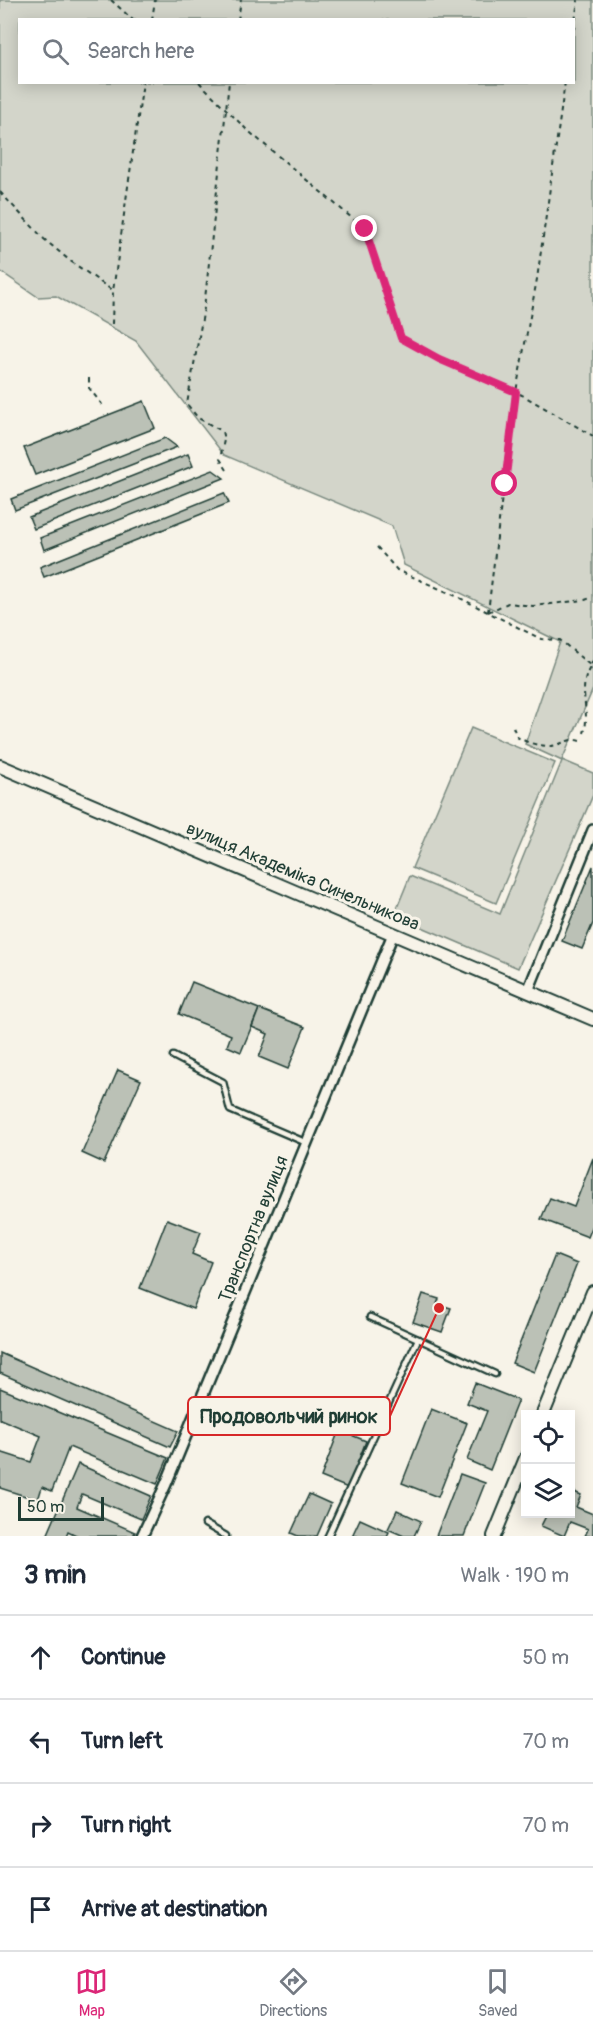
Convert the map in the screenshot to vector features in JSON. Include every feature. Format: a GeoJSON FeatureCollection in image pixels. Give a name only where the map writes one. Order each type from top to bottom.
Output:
{"type":"FeatureCollection","features":[{"type":"Feature","properties":{"kind":"street","name":"вулиця Академіка Синельникова"},"geometry":{"type":"LineString","coordinates":[[0,766],[593,1018]]}},
{"type":"Feature","properties":{"kind":"street"},"geometry":{"type":"LineString","coordinates":[[528,991],[593,830]]}},
{"type":"Feature","properties":{"kind":"street","name":"Транспортна вулиця"},"geometry":{"type":"LineString","coordinates":[[142,1536],[166,1484],[393,934]]}},
{"type":"Feature","properties":{"kind":"street"},"geometry":{"type":"LineString","coordinates":[[545,1410],[593,1292]]}},
{"type":"Feature","properties":{"kind":"street"},"geometry":{"type":"LineString","coordinates":[[494,1536],[523,1464]]}},
{"type":"Feature","properties":{"kind":"lane"},"geometry":{"type":"LineString","coordinates":[[173,1056],[224,1082],[230,1110],[307,1143]]}},
{"type":"Feature","properties":{"kind":"lane"},"geometry":{"type":"LineString","coordinates":[[370,1317],[495,1374]]}},
{"type":"Feature","properties":{"kind":"lane"},"geometry":{"type":"LineString","coordinates":[[328,1536],[418,1339]]}},
{"type":"Feature","properties":{"kind":"lane"},"geometry":{"type":"LineString","coordinates":[[205,1524],[226,1536]]}},
{"type":"Feature","properties":{"kind":"path"},"geometry":{"type":"LineString","coordinates":[[111,0],[131,18]]}},
{"type":"Feature","properties":{"kind":"path"},"geometry":{"type":"LineString","coordinates":[[152,18],[155,0]]}},
{"type":"Feature","properties":{"kind":"path"},"geometry":{"type":"LineString","coordinates":[[238,18],[241,0]]}},
{"type":"Feature","properties":{"kind":"path"},"geometry":{"type":"LineString","coordinates":[[575,18],[578,0]]}},
{"type":"Feature","properties":{"kind":"path"},"geometry":{"type":"LineString","coordinates":[[112,324],[113,291],[143,84]]}},
{"type":"Feature","properties":{"kind":"path"},"geometry":{"type":"LineString","coordinates":[[201,84],[246,129],[365,229],[401,338],[439,359],[516,392],[593,436]]}},
{"type":"Feature","properties":{"kind":"path"},"geometry":{"type":"LineString","coordinates":[[227,470],[220,459],[224,440],[222,431],[198,418],[187,404],[204,308],[229,84]]}},
{"type":"Feature","properties":{"kind":"path"},"geometry":{"type":"LineString","coordinates":[[488,612],[516,392],[537,279],[565,84]]}},
{"type":"Feature","properties":{"kind":"path"},"geometry":{"type":"LineString","coordinates":[[0,192],[44,239],[113,291]]}},
{"type":"Feature","properties":{"kind":"path"},"geometry":{"type":"LineString","coordinates":[[89,378],[89,388],[104,407]]}},
{"type":"Feature","properties":{"kind":"path"},"geometry":{"type":"LineString","coordinates":[[377,547],[397,570],[541,639],[560,640],[593,670]]}},
{"type":"Feature","properties":{"kind":"path"},"geometry":{"type":"LineString","coordinates":[[488,612],[508,603],[533,606],[593,597]]}},
{"type":"Feature","properties":{"kind":"path"},"geometry":{"type":"LineString","coordinates":[[584,733],[587,722],[583,696],[585,674],[593,660]]}},
{"type":"Feature","properties":{"kind":"path"},"geometry":{"type":"LineString","coordinates":[[513,727],[517,738],[529,744],[553,746],[574,739],[580,741]]}},
{"type":"Feature","properties":{"kind":"shaded area"},"geometry":{"type":"Polygon","coordinates":[[[0,0],[593,0],[593,689],[562,760],[593,773],[593,795],[518,968],[394,915],[410,876],[500,914],[562,761],[525,744],[560,642],[404,565],[392,526],[224,455],[136,341],[56,296],[38,297],[0,271],[0,0]]]}},
{"type":"Feature","properties":{"kind":"shaded area"},"geometry":{"type":"Polygon","coordinates":[[[471,728],[555,763],[496,903],[412,868],[471,728]]]}},
{"type":"Feature","properties":{"kind":"building"},"geometry":{"type":"Polygon","coordinates":[[[144,401],[155,428],[35,475],[24,448],[144,401]]]}},
{"type":"Feature","properties":{"kind":"building"},"geometry":{"type":"Polygon","coordinates":[[[165,438],[177,447],[15,510],[11,499],[165,438]]]}},
{"type":"Feature","properties":{"kind":"building"},"geometry":{"type":"Polygon","coordinates":[[[188,454],[193,466],[34,529],[29,517],[188,454]]]}},
{"type":"Feature","properties":{"kind":"building"},"geometry":{"type":"Polygon","coordinates":[[[213,470],[224,478],[44,550],[40,538],[213,470]]]}},
{"type":"Feature","properties":{"kind":"building"},"geometry":{"type":"Polygon","coordinates":[[[224,493],[229,503],[44,577],[40,567],[224,493]]]}},
{"type":"Feature","properties":{"kind":"building"},"geometry":{"type":"Polygon","coordinates":[[[593,866],[593,923],[582,949],[562,941],[593,866]]]}},
{"type":"Feature","properties":{"kind":"building"},"geometry":{"type":"Polygon","coordinates":[[[192,982],[259,1009],[241,1052],[227,1046],[231,1035],[179,1014],[192,982]]]}},
{"type":"Feature","properties":{"kind":"building"},"geometry":{"type":"Polygon","coordinates":[[[259,1009],[305,1027],[288,1069],[259,1057],[268,1034],[252,1027],[259,1009]]]}},
{"type":"Feature","properties":{"kind":"building"},"geometry":{"type":"Polygon","coordinates":[[[118,1070],[141,1080],[104,1163],[82,1153],[118,1070]]]}},
{"type":"Feature","properties":{"kind":"building"},"geometry":{"type":"Polygon","coordinates":[[[593,1158],[593,1225],[588,1237],[541,1219],[550,1198],[574,1207],[593,1158]]]}},
{"type":"Feature","properties":{"kind":"building"},"geometry":{"type":"Polygon","coordinates":[[[167,1219],[201,1232],[192,1254],[211,1262],[193,1309],[140,1288],[167,1219]]]}},
{"type":"Feature","properties":{"kind":"building"},"geometry":{"type":"Polygon","coordinates":[[[555,1255],[577,1264],[534,1372],[512,1363],[555,1255]]]}},
{"type":"Feature","properties":{"kind":"building"},"geometry":{"type":"Polygon","coordinates":[[[423,1294],[439,1299],[437,1304],[451,1308],[442,1332],[413,1322],[423,1294]]]}},
{"type":"Feature","properties":{"kind":"building"},"geometry":{"type":"Polygon","coordinates":[[[0,1353],[178,1431],[170,1447],[0,1373],[0,1353]]]}},
{"type":"Feature","properties":{"kind":"building"},"geometry":{"type":"Polygon","coordinates":[[[475,1383],[518,1400],[490,1470],[467,1460],[487,1411],[467,1403],[475,1383]]]}},
{"type":"Feature","properties":{"kind":"building"},"geometry":{"type":"Polygon","coordinates":[[[0,1388],[168,1458],[157,1484],[69,1447],[52,1491],[42,1487],[38,1500],[0,1488],[0,1452],[31,1462],[41,1436],[0,1419],[0,1388]]]}},
{"type":"Feature","properties":{"kind":"building"},"geometry":{"type":"Polygon","coordinates":[[[431,1409],[467,1423],[438,1497],[402,1483],[431,1409]]]}},
{"type":"Feature","properties":{"kind":"building"},"geometry":{"type":"Polygon","coordinates":[[[339,1430],[366,1441],[348,1488],[321,1477],[339,1430]]]}},
{"type":"Feature","properties":{"kind":"building"},"geometry":{"type":"Polygon","coordinates":[[[78,1464],[151,1496],[141,1519],[82,1494],[77,1507],[135,1532],[133,1536],[78,1536],[68,1531],[66,1536],[47,1536],[78,1464]]]}},
{"type":"Feature","properties":{"kind":"building"},"geometry":{"type":"Polygon","coordinates":[[[460,1474],[485,1483],[464,1536],[436,1536],[460,1474]]]}},
{"type":"Feature","properties":{"kind":"building"},"geometry":{"type":"Polygon","coordinates":[[[575,1492],[581,1495],[576,1507],[593,1514],[593,1536],[585,1536],[588,1529],[570,1522],[564,1536],[541,1526],[545,1518],[575,1518],[575,1492]]]}},
{"type":"Feature","properties":{"kind":"building"},"geometry":{"type":"Polygon","coordinates":[[[309,1494],[331,1504],[317,1536],[298,1536],[291,1533],[309,1494]]]}},
{"type":"Feature","properties":{"kind":"building"},"geometry":{"type":"Polygon","coordinates":[[[397,1510],[421,1521],[414,1536],[404,1536],[388,1529],[397,1510]]]}},
{"type":"Feature","properties":{"kind":"building"},"geometry":{"type":"Polygon","coordinates":[[[360,1519],[389,1532],[387,1536],[352,1536],[360,1519]]]}},
{"type":"Feature","properties":{"kind":"place","name":"Продовольчий ринок"},"geometry":{"type":"Point","coordinates":[439,1308]}},
{"type":"Feature","properties":{"kind":"route"},"geometry":{"type":"LineString","coordinates":[[365,229],[401,338],[439,359],[516,392],[505,484]]}}]}
